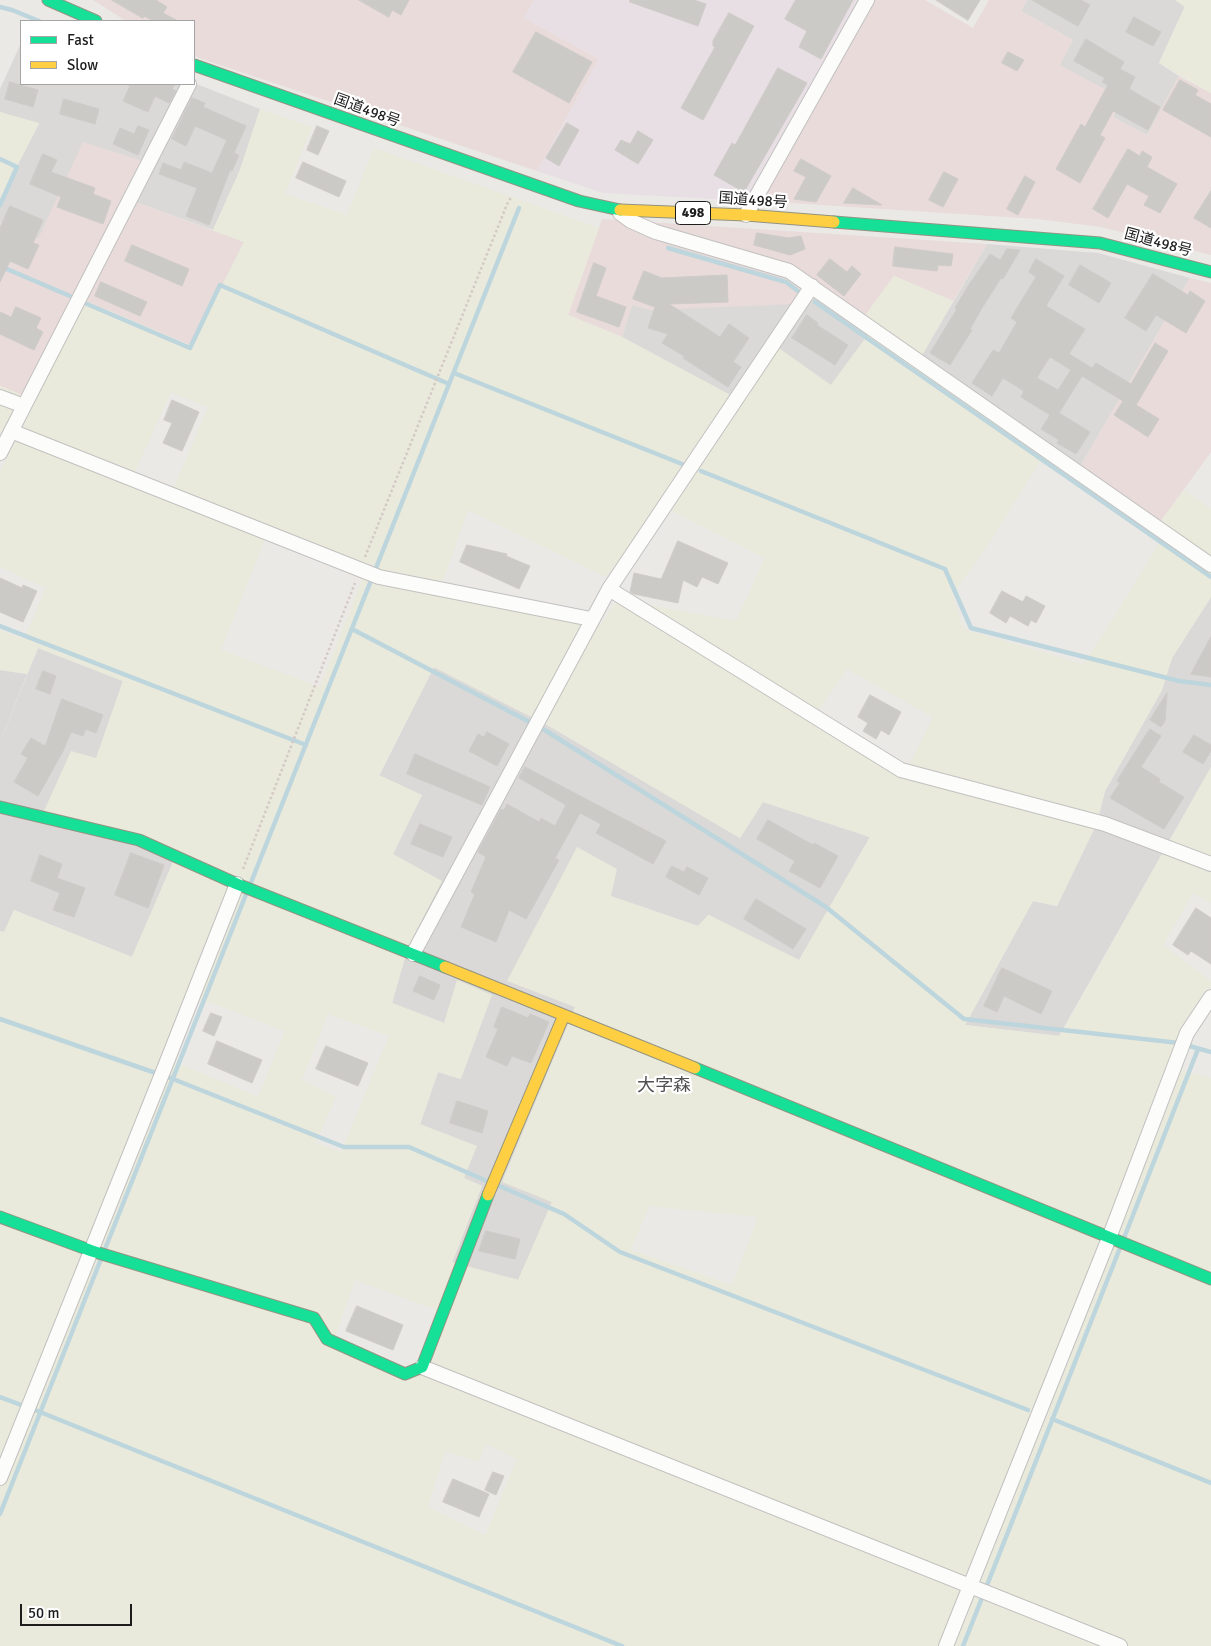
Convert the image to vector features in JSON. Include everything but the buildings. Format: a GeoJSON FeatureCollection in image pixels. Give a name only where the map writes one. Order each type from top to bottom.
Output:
{"type":"FeatureCollection","features":[{"type":"Feature","properties":{"kind":"main road"},"geometry":{"type":"LineString","coordinates":[[48,0],[93,20]]}},
{"type":"Feature","properties":{"kind":"main road"},"geometry":{"type":"LineString","coordinates":[[71,0],[83,16]]}},
{"type":"Feature","properties":{"kind":"main road","name":"国道498号"},"geometry":{"type":"LineString","coordinates":[[195,69],[579,202],[616,210],[746,215],[1100,243],[1211,272]]}},
{"type":"Feature","properties":{"kind":"main road"},"geometry":{"type":"LineString","coordinates":[[0,807],[139,840],[256,892],[564,1014],[1211,1279]]}},
{"type":"Feature","properties":{"kind":"main road"},"geometry":{"type":"LineString","coordinates":[[0,1217],[92,1251],[314,1318],[327,1339],[405,1374],[422,1367],[489,1190],[564,1014]]}},
{"type":"Feature","properties":{"kind":"street"},"geometry":{"type":"LineString","coordinates":[[746,215],[867,0]]}},
{"type":"Feature","properties":{"kind":"street"},"geometry":{"type":"LineString","coordinates":[[0,453],[188,85]]}},
{"type":"Feature","properties":{"kind":"street"},"geometry":{"type":"LineString","coordinates":[[616,210],[631,221],[656,232],[789,271],[1211,565]]}},
{"type":"Feature","properties":{"kind":"street"},"geometry":{"type":"LineString","coordinates":[[413,954],[591,619],[609,589],[812,286]]}},
{"type":"Feature","properties":{"kind":"street"},"geometry":{"type":"LineString","coordinates":[[0,397],[24,406]]}},
{"type":"Feature","properties":{"kind":"street"},"geometry":{"type":"LineString","coordinates":[[11,431],[374,575],[591,619]]}},
{"type":"Feature","properties":{"kind":"street"},"geometry":{"type":"LineString","coordinates":[[609,589],[901,770],[1105,824],[1211,864]]}},
{"type":"Feature","properties":{"kind":"street"},"geometry":{"type":"LineString","coordinates":[[0,1478],[237,884]]}},
{"type":"Feature","properties":{"kind":"street"},"geometry":{"type":"LineString","coordinates":[[946,1646],[1109,1238],[1187,1033],[1211,997]]}},
{"type":"Feature","properties":{"kind":"street"},"geometry":{"type":"LineString","coordinates":[[422,1367],[1120,1646]]}},
{"type":"Feature","properties":{"kind":"path"},"geometry":{"type":"LineString","coordinates":[[435,384],[508,202],[522,182]]}},
{"type":"Feature","properties":{"kind":"path"},"geometry":{"type":"LineString","coordinates":[[237,884],[295,735]]}},
{"type":"Feature","properties":{"kind":"shaded area"},"geometry":{"type":"Polygon","coordinates":[[[93,0],[534,0],[524,18],[599,59],[537,171],[195,56],[195,20],[124,20],[93,0]]]}},
{"type":"Feature","properties":{"kind":"shaded area"},"geometry":{"type":"Polygon","coordinates":[[[534,0],[861,0],[746,201],[603,193],[537,171],[599,59],[524,18],[534,0]]]}},
{"type":"Feature","properties":{"kind":"shaded area"},"geometry":{"type":"Polygon","coordinates":[[[873,0],[925,0],[973,28],[989,0],[1027,0],[1021,11],[1073,40],[1060,65],[1123,99],[1113,117],[1147,135],[1179,76],[1211,93],[1211,255],[1101,227],[1037,219],[759,201],[873,0]]]}},
{"type":"Feature","properties":{"kind":"shaded area"},"geometry":{"type":"Polygon","coordinates":[[[1027,0],[1175,0],[1185,6],[1159,63],[1179,76],[1147,135],[1113,117],[1122,99],[1059,65],[1073,40],[1021,11],[1027,0]]]}},
{"type":"Feature","properties":{"kind":"shaded area"},"geometry":{"type":"Polygon","coordinates":[[[1175,0],[1211,0],[1211,93],[1159,63],[1185,7],[1175,0]]]}},
{"type":"Feature","properties":{"kind":"shaded area"},"geometry":{"type":"Polygon","coordinates":[[[20,45],[20,85],[195,85],[195,83],[260,109],[240,170],[213,230],[127,199],[38,239],[0,223],[0,199],[39,124],[0,112],[0,89],[20,45]]]}},
{"type":"Feature","properties":{"kind":"shaded area"},"geometry":{"type":"Polygon","coordinates":[[[260,109],[312,127],[285,194],[347,215],[374,148],[599,228],[568,315],[622,337],[740,400],[776,346],[831,385],[873,328],[864,317],[894,276],[953,301],[921,357],[1048,448],[988,545],[953,594],[963,629],[1083,664],[1158,545],[1158,525],[1184,490],[1211,509],[1211,597],[1172,658],[1162,690],[1105,791],[1097,823],[1057,906],[1033,901],[965,1025],[1060,1036],[1211,767],[1211,903],[1193,893],[1163,945],[1211,981],[1211,986],[1182,1030],[1168,1067],[1211,1078],[1211,1646],[0,1646],[0,931],[4,932],[14,910],[132,957],[176,855],[44,811],[71,751],[96,758],[123,681],[38,648],[27,674],[0,670],[0,630],[24,639],[46,588],[0,567],[0,471],[86,301],[192,346],[244,242],[213,230],[240,170],[260,109]],[[171,392],[130,483],[169,499],[208,407],[171,392]],[[660,505],[606,577],[468,510],[438,595],[600,625],[618,599],[736,621],[765,558],[660,505]],[[265,539],[221,650],[320,687],[362,579],[265,539]],[[434,667],[379,775],[422,795],[393,854],[442,881],[408,947],[392,1003],[444,1023],[457,980],[492,995],[461,1079],[438,1072],[420,1124],[477,1146],[464,1178],[482,1186],[452,1262],[518,1280],[552,1202],[502,1182],[575,1007],[507,981],[577,847],[617,869],[611,896],[698,926],[708,915],[799,960],[870,837],[763,802],[740,838],[549,726],[434,667]],[[847,669],[810,723],[903,777],[933,717],[847,669]],[[198,998],[173,1061],[258,1097],[285,1031],[198,998]],[[328,1014],[302,1080],[336,1097],[316,1143],[341,1152],[389,1036],[328,1014]],[[649,1206],[631,1250],[732,1285],[758,1217],[649,1206]],[[355,1280],[332,1346],[407,1382],[444,1313],[355,1280]],[[486,1444],[478,1462],[445,1451],[428,1507],[485,1535],[517,1459],[486,1444]]]}},
{"type":"Feature","properties":{"kind":"shaded area"},"geometry":{"type":"Polygon","coordinates":[[[0,112],[39,123],[0,199],[0,112]]]}},
{"type":"Feature","properties":{"kind":"shaded area"},"geometry":{"type":"Polygon","coordinates":[[[83,142],[143,161],[127,199],[244,242],[192,346],[86,301],[36,401],[0,386],[0,223],[38,239],[83,142]]]}},
{"type":"Feature","properties":{"kind":"shaded area"},"geometry":{"type":"Polygon","coordinates":[[[602,219],[987,244],[953,301],[894,276],[864,317],[809,281],[794,304],[652,310],[632,305],[622,337],[568,315],[602,219]]]}},
{"type":"Feature","properties":{"kind":"shaded area"},"geometry":{"type":"Polygon","coordinates":[[[987,244],[1098,253],[1190,278],[1078,470],[921,357],[987,244]]]}},
{"type":"Feature","properties":{"kind":"shaded area"},"geometry":{"type":"Polygon","coordinates":[[[1190,278],[1211,283],[1211,452],[1158,525],[1078,470],[1190,278]]]}},
{"type":"Feature","properties":{"kind":"shaded area"},"geometry":{"type":"Polygon","coordinates":[[[809,281],[873,328],[831,385],[741,401],[622,337],[632,305],[652,310],[809,281]]]}},
{"type":"Feature","properties":{"kind":"shaded area"},"geometry":{"type":"Polygon","coordinates":[[[0,386],[22,395],[0,438],[0,386]]]}},
{"type":"Feature","properties":{"kind":"shaded area"},"geometry":{"type":"Polygon","coordinates":[[[1211,597],[1211,767],[1059,1036],[965,1025],[1033,901],[1057,906],[1097,823],[1105,791],[1162,690],[1172,658],[1211,597]]]}},
{"type":"Feature","properties":{"kind":"shaded area"},"geometry":{"type":"Polygon","coordinates":[[[38,648],[123,681],[96,759],[176,855],[132,957],[14,910],[4,933],[0,931],[0,742],[38,648]]]}},
{"type":"Feature","properties":{"kind":"shaded area"},"geometry":{"type":"Polygon","coordinates":[[[434,667],[549,726],[740,838],[763,802],[870,837],[799,960],[709,915],[698,926],[610,896],[507,980],[576,1007],[503,1181],[552,1202],[519,1280],[452,1263],[482,1186],[464,1178],[420,1125],[438,1072],[461,1079],[444,1023],[392,1003],[408,947],[393,854],[422,795],[379,776],[434,667]]]}},
{"type":"Feature","properties":{"kind":"shaded area"},"geometry":{"type":"Polygon","coordinates":[[[0,670],[27,674],[0,742],[0,670]]]}},
{"type":"Feature","properties":{"kind":"waterway"},"geometry":{"type":"LineString","coordinates":[[0,7],[37,20]]}},
{"type":"Feature","properties":{"kind":"waterway"},"geometry":{"type":"LineString","coordinates":[[0,159],[17,167],[0,205]]}},
{"type":"Feature","properties":{"kind":"waterway"},"geometry":{"type":"LineString","coordinates":[[250,885],[519,208]]}},
{"type":"Feature","properties":{"kind":"waterway"},"geometry":{"type":"LineString","coordinates":[[668,248],[786,282],[798,291]]}},
{"type":"Feature","properties":{"kind":"waterway"},"geometry":{"type":"LineString","coordinates":[[0,266],[70,296]]}},
{"type":"Feature","properties":{"kind":"waterway"},"geometry":{"type":"LineString","coordinates":[[87,304],[190,348],[220,285],[449,384]]}},
{"type":"Feature","properties":{"kind":"waterway"},"geometry":{"type":"LineString","coordinates":[[815,302],[1211,577]]}},
{"type":"Feature","properties":{"kind":"waterway"},"geometry":{"type":"LineString","coordinates":[[454,373],[682,464]]}},
{"type":"Feature","properties":{"kind":"waterway"},"geometry":{"type":"LineString","coordinates":[[701,471],[945,569],[971,628],[1179,681],[1211,685]]}},
{"type":"Feature","properties":{"kind":"waterway"},"geometry":{"type":"LineString","coordinates":[[0,626],[306,745]]}},
{"type":"Feature","properties":{"kind":"waterway"},"geometry":{"type":"LineString","coordinates":[[352,629],[543,729],[826,907],[964,1019],[1179,1043],[1211,1052]]}},
{"type":"Feature","properties":{"kind":"waterway"},"geometry":{"type":"LineString","coordinates":[[105,1249],[247,892]]}},
{"type":"Feature","properties":{"kind":"waterway"},"geometry":{"type":"LineString","coordinates":[[0,1019],[173,1079],[344,1147],[409,1147],[489,1182]]}},
{"type":"Feature","properties":{"kind":"waterway"},"geometry":{"type":"LineString","coordinates":[[1124,1238],[1198,1049]]}},
{"type":"Feature","properties":{"kind":"waterway"},"geometry":{"type":"LineString","coordinates":[[497,1185],[564,1214],[620,1252],[1028,1410]]}},
{"type":"Feature","properties":{"kind":"waterway"},"geometry":{"type":"LineString","coordinates":[[963,1646],[1120,1248]]}},
{"type":"Feature","properties":{"kind":"waterway"},"geometry":{"type":"LineString","coordinates":[[0,1514],[101,1259]]}},
{"type":"Feature","properties":{"kind":"waterway"},"geometry":{"type":"LineString","coordinates":[[0,1397],[622,1646]]}},
{"type":"Feature","properties":{"kind":"waterway"},"geometry":{"type":"LineString","coordinates":[[1052,1419],[1211,1483]]}},
{"type":"Feature","properties":{"kind":"traffic: fast"},"geometry":{"type":"LineString","coordinates":[[48,0],[94,20]]}},
{"type":"Feature","properties":{"kind":"traffic: fast"},"geometry":{"type":"LineString","coordinates":[[195,65],[579,201],[620,210]]}},
{"type":"Feature","properties":{"kind":"traffic: fast"},"geometry":{"type":"LineString","coordinates":[[834,222],[1100,243],[1211,272]]}},
{"type":"Feature","properties":{"kind":"traffic: fast"},"geometry":{"type":"LineString","coordinates":[[0,807],[139,840],[237,884],[445,967]]}},
{"type":"Feature","properties":{"kind":"traffic: fast"},"geometry":{"type":"LineString","coordinates":[[695,1068],[1211,1279]]}},
{"type":"Feature","properties":{"kind":"traffic: fast"},"geometry":{"type":"LineString","coordinates":[[0,1217],[92,1251],[314,1318],[327,1339],[405,1374],[422,1367],[488,1195]]}},
{"type":"Feature","properties":{"kind":"traffic: slow"},"geometry":{"type":"LineString","coordinates":[[620,210],[746,215],[834,222]]}},
{"type":"Feature","properties":{"kind":"traffic: slow"},"geometry":{"type":"LineString","coordinates":[[445,967],[695,1068]]}},
{"type":"Feature","properties":{"kind":"traffic: slow"},"geometry":{"type":"LineString","coordinates":[[488,1195],[564,1015]]}},
{"type":"Feature","properties":{"kind":"district","name":"大字森"},"geometry":{"type":"Point","coordinates":[664,1086]}}]}
